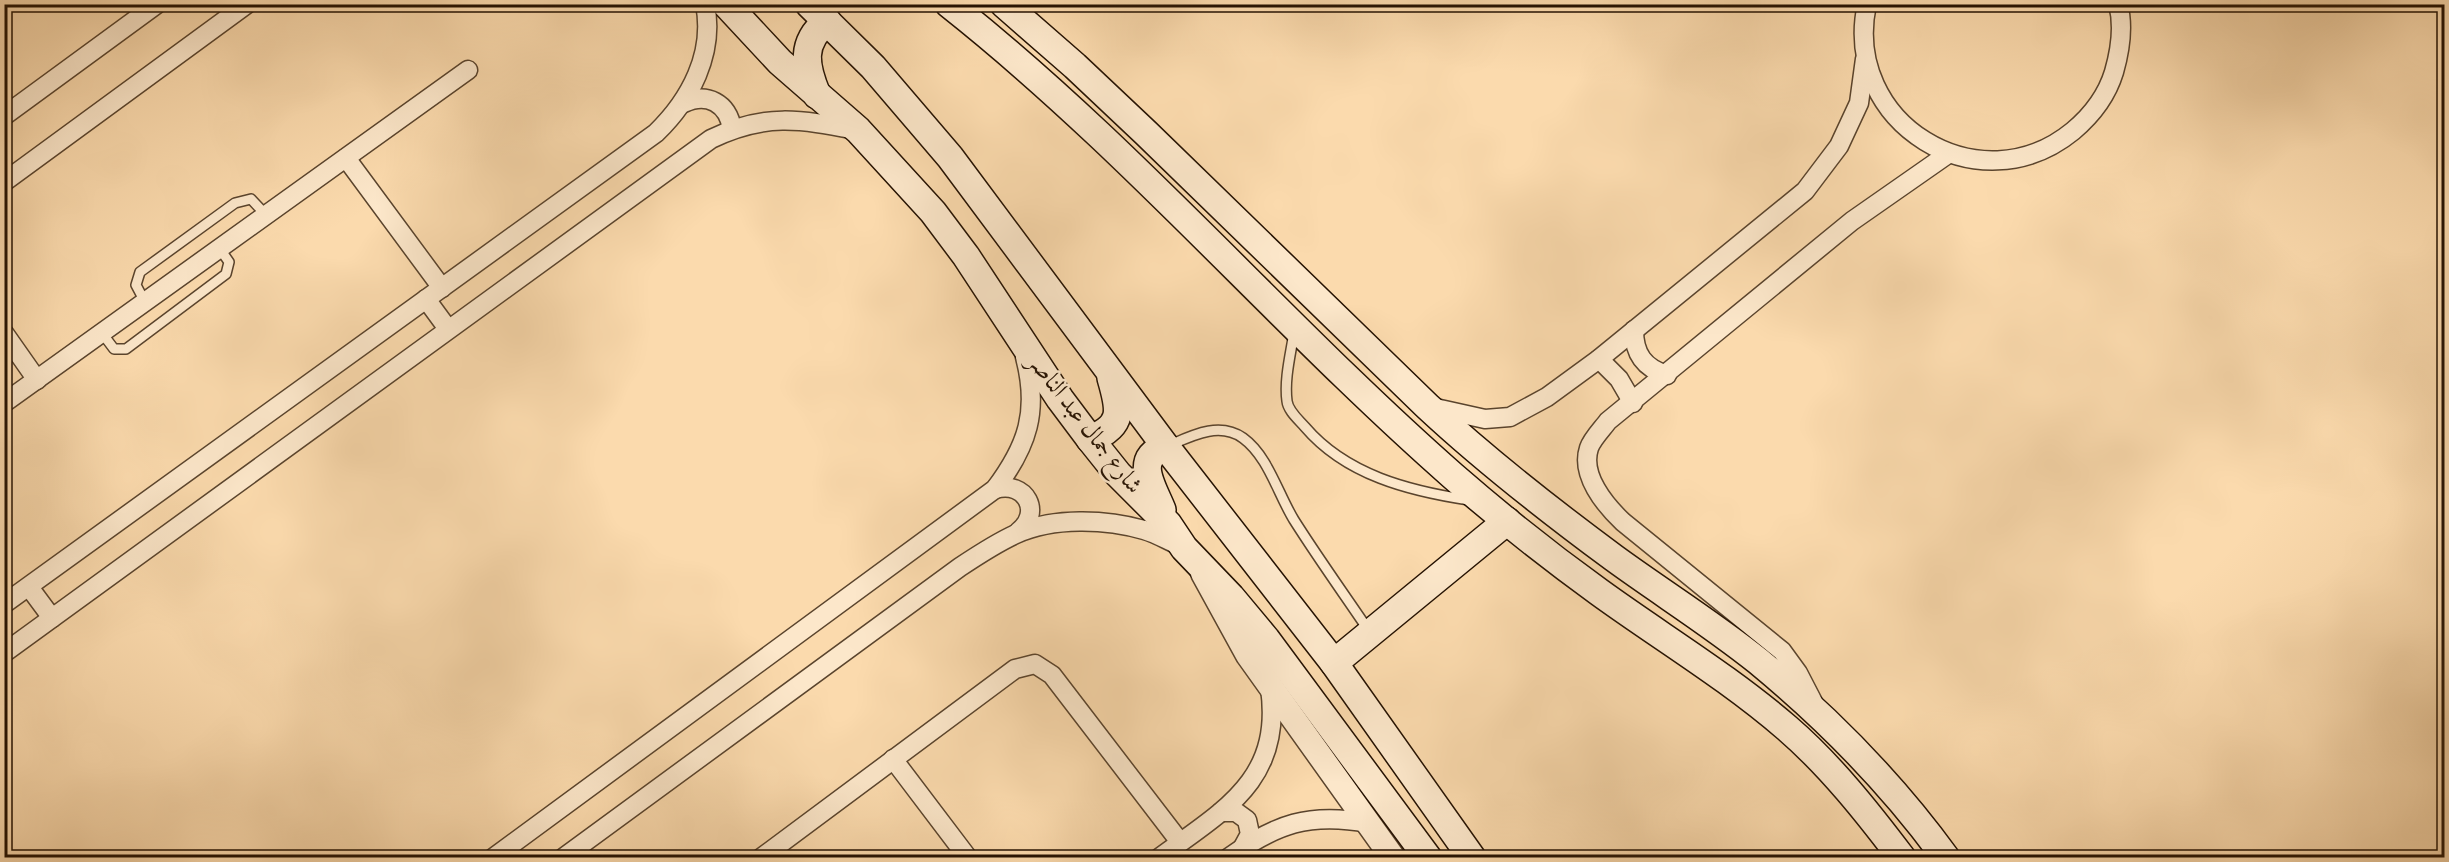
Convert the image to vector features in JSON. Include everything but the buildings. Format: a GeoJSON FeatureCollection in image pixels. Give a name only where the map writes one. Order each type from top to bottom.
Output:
{"type":"FeatureCollection","features":[{"type":"Feature","properties":{"kind":"main road","name":"شارع جمال عبد الناصر"},"geometry":{"type":"LineString","coordinates":[[726,4],[780,62],[858,130],[933,212],[966,256],[1090,439],[1118,474],[1168,524],[1231,597],[1300,683],[1428,858]]}},
{"type":"Feature","properties":{"kind":"main road"},"geometry":{"type":"LineString","coordinates":[[949,4],[995,40],[1125,160],[1403,430],[1486,503],[1598,591],[1656,630],[1788,729],[1843,787],[1902,858]]}},
{"type":"Feature","properties":{"kind":"main road"},"geometry":{"type":"LineString","coordinates":[[995,40],[1010,9],[1155,141],[1427,406],[1517,485],[1615,558],[1732,640],[1819,714],[1894,795],[1946,858]]}},
{"type":"Feature","properties":{"kind":"main road","name":"شارع جمال عبد الناصر"},"geometry":{"type":"LineString","coordinates":[[818,13],[880,76],[950,157],[1166,447],[1334,663],[1472,858]]}},
{"type":"Feature","properties":{"kind":"main road"},"geometry":{"type":"LineString","coordinates":[[818,13],[807,49],[808,73],[818,97]]}},
{"type":"Feature","properties":{"kind":"main road"},"geometry":{"type":"LineString","coordinates":[[1090,439],[1110,430],[1119,410],[1107,366]]}},
{"type":"Feature","properties":{"kind":"main road"},"geometry":{"type":"LineString","coordinates":[[1166,447],[1150,455],[1146,464],[1146,474],[1168,524]]}},
{"type":"Feature","properties":{"kind":"main road"},"geometry":{"type":"LineString","coordinates":[[1334,663],[1507,521]]}},
{"type":"Feature","properties":{"kind":"street"},"geometry":{"type":"LineString","coordinates":[[4,116],[157,4]]}},
{"type":"Feature","properties":{"kind":"street"},"geometry":{"type":"LineString","coordinates":[[4,182],[247,4]]}},
{"type":"Feature","properties":{"kind":"street"},"geometry":{"type":"LineString","coordinates":[[4,604],[656,133],[684,103],[701,65],[705,44],[705,4]]}},
{"type":"Feature","properties":{"kind":"street"},"geometry":{"type":"LineString","coordinates":[[1427,406],[1485,419],[1510,417],[1547,397],[1599,359],[1805,191],[1839,146],[1859,103],[1865,59],[1863,23],[1867,4]]}},
{"type":"Feature","properties":{"kind":"street"},"geometry":{"type":"LineString","coordinates":[[1865,59],[1881,100],[1910,132],[1948,154],[1985,161],[2023,158],[2058,143],[2088,118],[2109,87],[2120,50],[2118,4]]}},
{"type":"Feature","properties":{"kind":"street"},"geometry":{"type":"LineString","coordinates":[[4,403],[468,70]]}},
{"type":"Feature","properties":{"kind":"street"},"geometry":{"type":"LineString","coordinates":[[684,103],[692,99],[711,99],[726,111],[732,129]]}},
{"type":"Feature","properties":{"kind":"street"},"geometry":{"type":"LineString","coordinates":[[4,653],[688,154],[732,129],[778,118],[801,119],[858,130]]}},
{"type":"Feature","properties":{"kind":"street"},"geometry":{"type":"LineString","coordinates":[[1819,714],[1798,673],[1782,651],[1623,522],[1603,503],[1587,465],[1589,447],[1608,421],[1667,375],[1852,220],[1948,154]]}},
{"type":"Feature","properties":{"kind":"street"},"geometry":{"type":"LineString","coordinates":[[346,158],[442,288]]}},
{"type":"Feature","properties":{"kind":"street"},"geometry":{"type":"LineString","coordinates":[[426,299],[448,329]]}},
{"type":"Feature","properties":{"kind":"street"},"geometry":{"type":"LineString","coordinates":[[1634,330],[1634,342],[1645,365],[1667,375]]}},
{"type":"Feature","properties":{"kind":"street"},"geometry":{"type":"LineString","coordinates":[[4,333],[37,380]]}},
{"type":"Feature","properties":{"kind":"street"},"geometry":{"type":"LineString","coordinates":[[493,858],[995,489],[1013,465],[1025,440],[1032,412],[1032,383],[1020,338]]}},
{"type":"Feature","properties":{"kind":"street"},"geometry":{"type":"LineString","coordinates":[[1599,359],[1619,379],[1633,403]]}},
{"type":"Feature","properties":{"kind":"street"},"geometry":{"type":"LineString","coordinates":[[995,489],[1012,487],[1026,496],[1030,503],[1029,520],[1018,532]]}},
{"type":"Feature","properties":{"kind":"street"},"geometry":{"type":"LineString","coordinates":[[563,858],[988,548],[1018,532],[1083,522],[1115,524],[1145,531],[1190,552],[1228,622],[1270,687],[1393,858]]}},
{"type":"Feature","properties":{"kind":"street"},"geometry":{"type":"LineString","coordinates":[[29,587],[52,618]]}},
{"type":"Feature","properties":{"kind":"street"},"geometry":{"type":"LineString","coordinates":[[761,858],[1015,669],[1035,664],[1052,675],[1180,842]]}},
{"type":"Feature","properties":{"kind":"street"},"geometry":{"type":"LineString","coordinates":[[1159,858],[1242,795],[1256,777],[1266,756],[1272,733],[1273,710],[1270,687]]}},
{"type":"Feature","properties":{"kind":"street"},"geometry":{"type":"LineString","coordinates":[[893,759],[968,858]]}},
{"type":"Feature","properties":{"kind":"street"},"geometry":{"type":"LineString","coordinates":[[1221,812],[1236,812],[1247,820],[1250,834],[1243,847]]}},
{"type":"Feature","properties":{"kind":"street"},"geometry":{"type":"LineString","coordinates":[[1228,858],[1270,830],[1293,822],[1326,818],[1368,823]]}},
{"type":"Feature","properties":{"kind":"lane"},"geometry":{"type":"LineString","coordinates":[[145,302],[136,285],[140,272],[235,203],[251,199],[266,215]]}},
{"type":"Feature","properties":{"kind":"lane"},"geometry":{"type":"LineString","coordinates":[[102,333],[114,349],[126,349],[226,274],[229,262],[220,249]]}},
{"type":"Feature","properties":{"kind":"lane"},"geometry":{"type":"LineString","coordinates":[[1295,327],[1287,402],[1293,413],[1326,450],[1349,464],[1416,492],[1486,503]]}},
{"type":"Feature","properties":{"kind":"lane"},"geometry":{"type":"LineString","coordinates":[[1166,447],[1203,432],[1223,430],[1243,437],[1260,457],[1293,518],[1370,633]]}}]}
